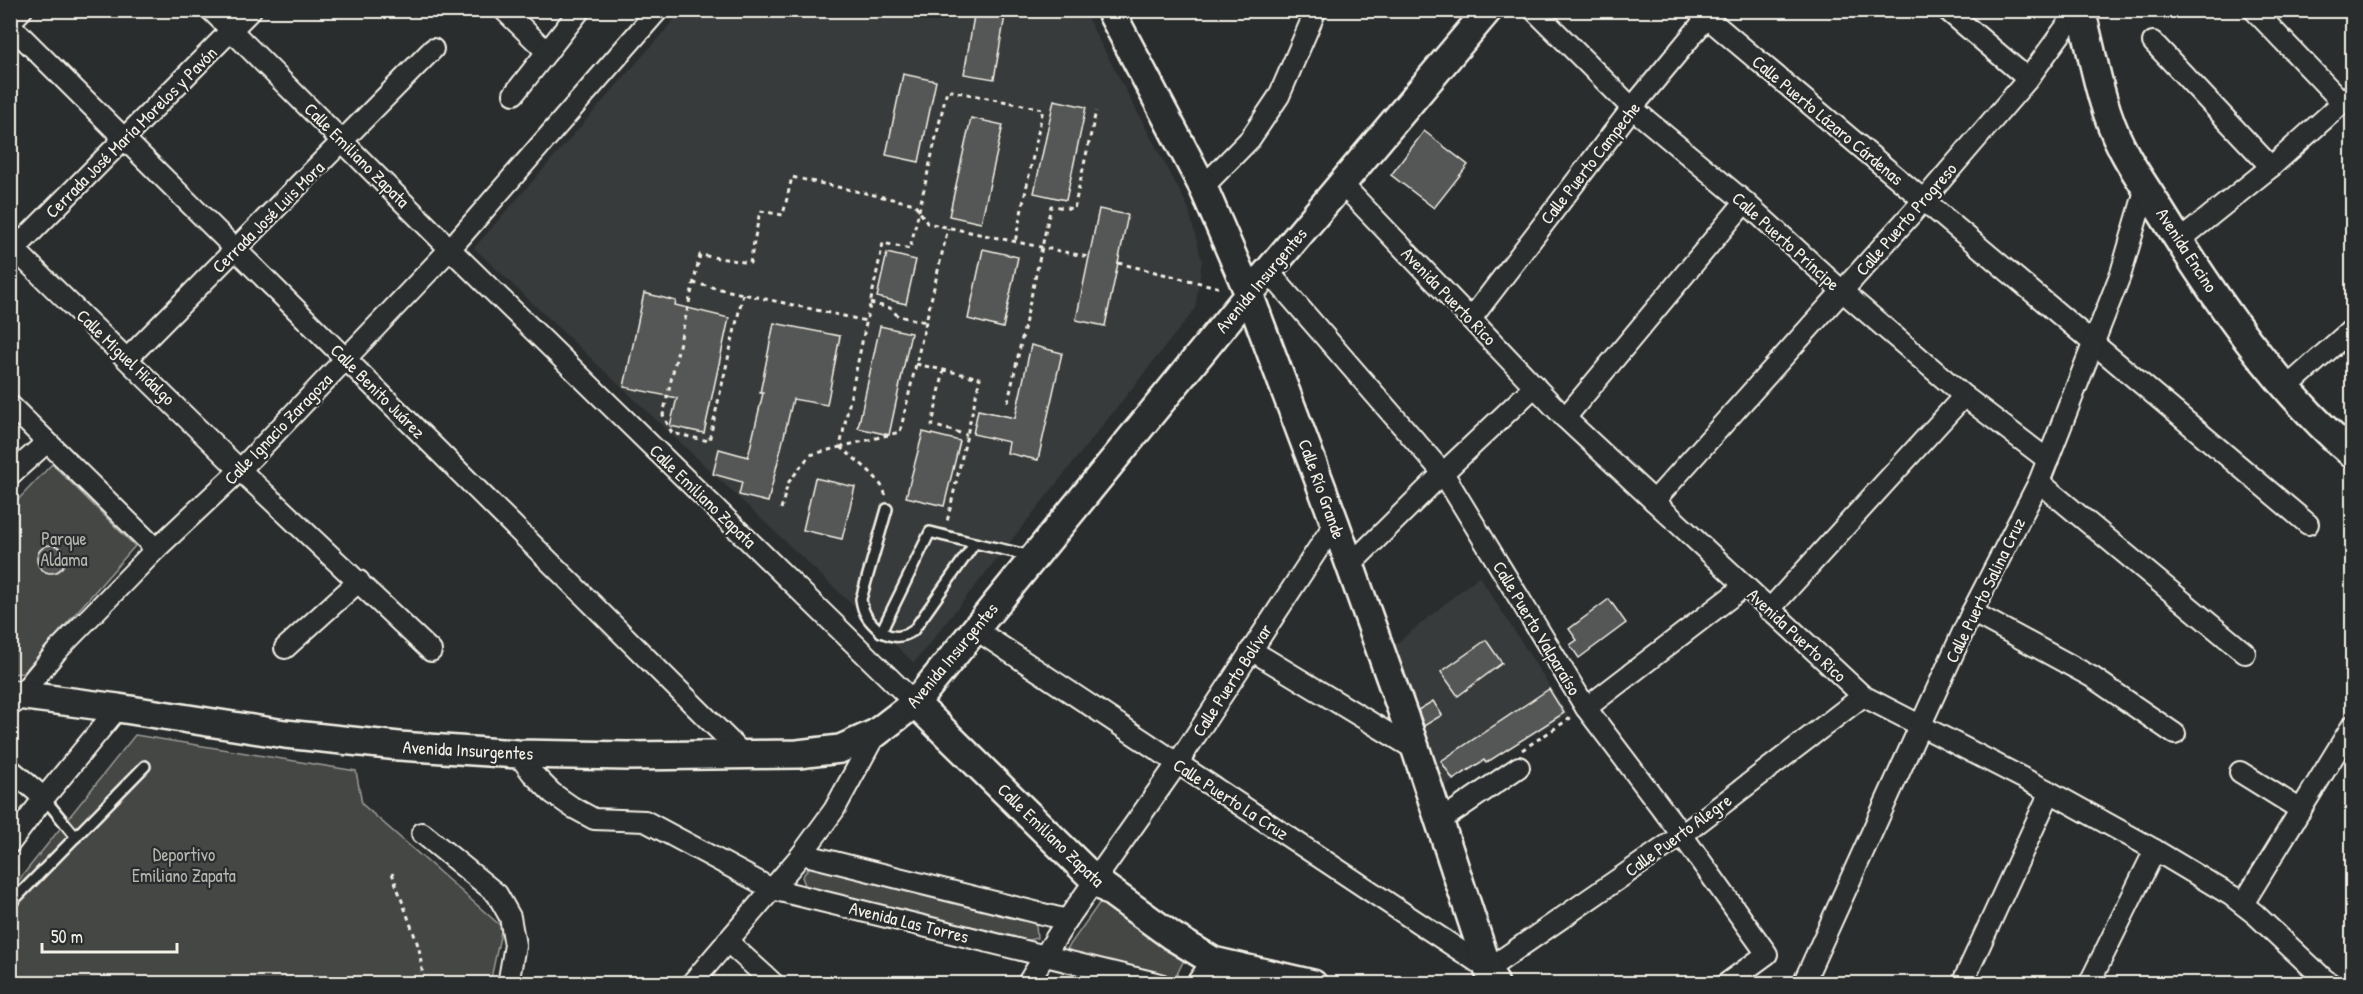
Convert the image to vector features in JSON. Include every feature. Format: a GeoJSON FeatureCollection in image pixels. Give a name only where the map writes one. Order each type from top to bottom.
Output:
{"type":"FeatureCollection","features":[{"type":"Feature","properties":{"kind":"main road","name":"Calle Río Grande"},"geometry":{"type":"LineString","coordinates":[[1110,10],[1203,188],[1249,294],[1335,523],[1416,750],[1490,979]]}},
{"type":"Feature","properties":{"kind":"main road","name":"Avenida Insurgentes"},"geometry":{"type":"LineString","coordinates":[[13,699],[118,708],[285,734],[399,746],[518,754],[745,756],[798,754],[840,749],[876,733],[915,703],[1268,271],[1488,10]]}},
{"type":"Feature","properties":{"kind":"main road","name":"Avenida Encino"},"geometry":{"type":"LineString","coordinates":[[2080,10],[2109,114],[2121,146],[2146,188],[2223,305],[2286,388],[2326,432],[2352,454]]}},
{"type":"Feature","properties":{"kind":"main road","name":"Calle Emiliano Zapata"},"geometry":{"type":"LineString","coordinates":[[915,703],[1096,881],[1172,936],[1213,961]]}},
{"type":"Feature","properties":{"kind":"main road"},"geometry":{"type":"LineString","coordinates":[[1213,961],[1313,984]]}},
{"type":"Feature","properties":{"kind":"street"},"geometry":{"type":"LineString","coordinates":[[10,24],[22,10]]}},
{"type":"Feature","properties":{"kind":"street","name":"Calle Emiliano Zapata"},"geometry":{"type":"LineString","coordinates":[[211,10],[450,249],[915,703]]}},
{"type":"Feature","properties":{"kind":"street","name":"Cerrada José María Morelos y Pavón"},"geometry":{"type":"LineString","coordinates":[[12,250],[251,10]]}},
{"type":"Feature","properties":{"kind":"street"},"geometry":{"type":"LineString","coordinates":[[504,10],[547,52]]}},
{"type":"Feature","properties":{"kind":"street"},"geometry":{"type":"LineString","coordinates":[[514,94],[580,10]]}},
{"type":"Feature","properties":{"kind":"street","name":"Calle Ignacio Zaragoza"},"geometry":{"type":"LineString","coordinates":[[13,699],[156,549],[240,470],[450,249],[658,10]]}},
{"type":"Feature","properties":{"kind":"street","name":"Calle Puerto Príncipe"},"geometry":{"type":"LineString","coordinates":[[1534,10],[1632,108],[1746,202],[1842,291],[1964,396],[2048,460]]}},
{"type":"Feature","properties":{"kind":"street"},"geometry":{"type":"LineString","coordinates":[[1947,10],[2028,79]]}},
{"type":"Feature","properties":{"kind":"street","name":"Calle Puerto Progreso"},"geometry":{"type":"LineString","coordinates":[[1654,501],[1923,201],[2028,79],[2080,10]]}},
{"type":"Feature","properties":{"kind":"street"},"geometry":{"type":"LineString","coordinates":[[2179,241],[2271,167],[2347,98],[2254,10]]}},
{"type":"Feature","properties":{"kind":"street"},"geometry":{"type":"LineString","coordinates":[[1203,188],[1250,139],[1273,104],[1312,12]]}},
{"type":"Feature","properties":{"kind":"street","name":"Calle Puerto Campeche"},"geometry":{"type":"LineString","coordinates":[[1471,319],[1706,13]]}},
{"type":"Feature","properties":{"kind":"street","name":"Calle Puerto Lázaro Cárdenas"},"geometry":{"type":"LineString","coordinates":[[1706,13],[1923,201],[2308,524]]}},
{"type":"Feature","properties":{"kind":"street","name":"Calle Benito Juárez"},"geometry":{"type":"LineString","coordinates":[[10,24],[745,756]]}},
{"type":"Feature","properties":{"kind":"street"},"geometry":{"type":"LineString","coordinates":[[2153,42],[2271,167]]}},
{"type":"Feature","properties":{"kind":"street","name":"Cerrada José Luis Mora"},"geometry":{"type":"LineString","coordinates":[[127,358],[433,49]]}},
{"type":"Feature","properties":{"kind":"street","name":"Avenida Puerto Rico"},"geometry":{"type":"LineString","coordinates":[[1341,183],[1565,418],[1863,696],[2050,792],[2232,896],[2320,980]]}},
{"type":"Feature","properties":{"kind":"street","name":"Calle Puerto Salina Cruz"},"geometry":{"type":"LineString","coordinates":[[1803,984],[1972,612],[2039,482],[2121,273],[2146,188]]}},
{"type":"Feature","properties":{"kind":"street"},"geometry":{"type":"LineString","coordinates":[[1565,418],[1746,202]]}},
{"type":"Feature","properties":{"kind":"street","name":"Calle Miguel Hidalgo"},"geometry":{"type":"LineString","coordinates":[[12,250],[430,651]]}},
{"type":"Feature","properties":{"kind":"street","name":"Calle Puerto Valparaíso"},"geometry":{"type":"LineString","coordinates":[[1268,271],[1443,473],[1586,708],[1682,835],[1767,954],[1726,984]]}},
{"type":"Feature","properties":{"kind":"street"},"geometry":{"type":"LineString","coordinates":[[2286,388],[2352,329]]}},
{"type":"Feature","properties":{"kind":"street"},"geometry":{"type":"LineString","coordinates":[[1350,565],[1443,473],[1535,387]]}},
{"type":"Feature","properties":{"kind":"street"},"geometry":{"type":"LineString","coordinates":[[1769,610],[1964,396]]}},
{"type":"Feature","properties":{"kind":"street"},"geometry":{"type":"LineString","coordinates":[[10,405],[156,549]]}},
{"type":"Feature","properties":{"kind":"street"},"geometry":{"type":"LineString","coordinates":[[10,475],[47,442]]}},
{"type":"Feature","properties":{"kind":"street"},"geometry":{"type":"LineString","coordinates":[[2039,482],[2245,653]]}},
{"type":"Feature","properties":{"kind":"street","name":"Calle Puerto Bolívar"},"geometry":{"type":"LineString","coordinates":[[1027,984],[1067,920],[1177,764],[1335,523]]}},
{"type":"Feature","properties":{"kind":"street"},"geometry":{"type":"LineString","coordinates":[[285,648],[359,581]]}},
{"type":"Feature","properties":{"kind":"street"},"geometry":{"type":"LineString","coordinates":[[1586,708],[1745,586]]}},
{"type":"Feature","properties":{"kind":"street"},"geometry":{"type":"LineString","coordinates":[[1972,612],[2092,677],[2175,734]]}},
{"type":"Feature","properties":{"kind":"street","name":"Calle Puerto La Cruz"},"geometry":{"type":"LineString","coordinates":[[975,629],[1177,764],[1490,979]]}},
{"type":"Feature","properties":{"kind":"street"},"geometry":{"type":"LineString","coordinates":[[1251,650],[1416,750]]}},
{"type":"Feature","properties":{"kind":"street","name":"Calle Puerto Alegre"},"geometry":{"type":"LineString","coordinates":[[1490,979],[1863,696]]}},
{"type":"Feature","properties":{"kind":"street"},"geometry":{"type":"LineString","coordinates":[[10,843],[118,708]]}},
{"type":"Feature","properties":{"kind":"street"},"geometry":{"type":"LineString","coordinates":[[2242,904],[2352,726]]}},
{"type":"Feature","properties":{"kind":"street"},"geometry":{"type":"LineString","coordinates":[[691,984],[802,854],[834,810],[876,733]]}},
{"type":"Feature","properties":{"kind":"street","name":"Avenida Las Torres"},"geometry":{"type":"LineString","coordinates":[[518,754],[532,773],[552,793],[594,819],[645,821],[772,889],[1160,984]]}},
{"type":"Feature","properties":{"kind":"street"},"geometry":{"type":"LineString","coordinates":[[1440,821],[1519,767]]}},
{"type":"Feature","properties":{"kind":"street"},"geometry":{"type":"LineString","coordinates":[[10,769],[44,798]]}},
{"type":"Feature","properties":{"kind":"street"},"geometry":{"type":"LineString","coordinates":[[2240,772],[2301,810]]}},
{"type":"Feature","properties":{"kind":"street"},"geometry":{"type":"LineString","coordinates":[[1962,984],[2050,792]]}},
{"type":"Feature","properties":{"kind":"street"},"geometry":{"type":"LineString","coordinates":[[422,833],[498,894],[510,917],[515,945],[508,984]]}},
{"type":"Feature","properties":{"kind":"street"},"geometry":{"type":"LineString","coordinates":[[2088,984],[2155,850]]}},
{"type":"Feature","properties":{"kind":"street"},"geometry":{"type":"LineString","coordinates":[[802,854],[1067,920]]}},
{"type":"Feature","properties":{"kind":"street"},"geometry":{"type":"LineString","coordinates":[[727,941],[774,984]]}},
{"type":"Feature","properties":{"kind":"street"},"geometry":{"type":"LineString","coordinates":[[1196,984],[1213,961]]}},
{"type":"Feature","properties":{"kind":"lane"},"geometry":{"type":"LineString","coordinates":[[887,509],[861,599],[862,610],[867,619],[881,632],[892,637],[903,637],[913,631],[975,543]]}},
{"type":"Feature","properties":{"kind":"lane"},"geometry":{"type":"LineString","coordinates":[[881,632],[930,532],[1033,557]]}},
{"type":"Feature","properties":{"kind":"lane"},"geometry":{"type":"LineString","coordinates":[[10,904],[146,766]]}},
{"type":"Feature","properties":{"kind":"lane"},"geometry":{"type":"LineString","coordinates":[[44,798],[76,837]]}},
{"type":"Feature","properties":{"kind":"path"},"geometry":{"type":"LineString","coordinates":[[840,447],[883,243],[910,249],[947,90],[1043,109],[1015,242]]}},
{"type":"Feature","properties":{"kind":"path"},"geometry":{"type":"LineString","coordinates":[[1008,402],[1052,206],[1074,209],[1096,111]]}},
{"type":"Feature","properties":{"kind":"path"},"geometry":{"type":"LineString","coordinates":[[743,294],[709,441],[672,433],[663,416],[700,255],[750,263],[759,211],[783,215],[792,177],[915,204],[927,223],[1088,258]]}},
{"type":"Feature","properties":{"kind":"path"},"geometry":{"type":"LineString","coordinates":[[782,509],[788,483],[810,455],[900,432],[948,228]]}},
{"type":"Feature","properties":{"kind":"path"},"geometry":{"type":"LineString","coordinates":[[1118,263],[1249,294]]}},
{"type":"Feature","properties":{"kind":"path"},"geometry":{"type":"LineString","coordinates":[[693,283],[866,321]]}},
{"type":"Feature","properties":{"kind":"path"},"geometry":{"type":"LineString","coordinates":[[870,303],[890,308],[897,316],[926,322]]}},
{"type":"Feature","properties":{"kind":"path"},"geometry":{"type":"LineString","coordinates":[[916,364],[980,378],[944,536]]}},
{"type":"Feature","properties":{"kind":"path"},"geometry":{"type":"LineString","coordinates":[[944,370],[932,425],[967,435]]}},
{"type":"Feature","properties":{"kind":"path"},"geometry":{"type":"LineString","coordinates":[[840,447],[876,479],[885,491],[887,509]]}},
{"type":"Feature","properties":{"kind":"path"},"geometry":{"type":"LineString","coordinates":[[1519,767],[1521,751],[1586,708]]}},
{"type":"Feature","properties":{"kind":"path"},"geometry":{"type":"LineString","coordinates":[[392,873],[419,948],[424,984]]}},
{"type":"Feature","properties":{"kind":"shaded area"},"geometry":{"type":"Polygon","coordinates":[[[1083,10],[1188,207],[1202,261],[1195,309],[914,663],[474,248],[682,11],[1083,10]]]}},
{"type":"Feature","properties":{"kind":"shaded area"},"geometry":{"type":"Polygon","coordinates":[[[1479,576],[1568,715],[1436,791],[1386,652],[1479,576]]]}},
{"type":"Feature","properties":{"kind":"green space","name":"Parque Aldama"},"geometry":{"type":"Polygon","coordinates":[[[52,464],[135,546],[23,673],[11,674],[11,507],[52,464]]]}},
{"type":"Feature","properties":{"kind":"green space","name":"Deportivo Emiliano Zapata"},"geometry":{"type":"Polygon","coordinates":[[[135,735],[356,771],[362,804],[502,927],[490,983],[11,983],[10,891],[135,735]]]}},
{"type":"Feature","properties":{"kind":"green space"},"geometry":{"type":"Polygon","coordinates":[[[810,866],[1036,924],[1037,938],[1024,941],[848,900],[805,885],[802,877],[810,866]]]}},
{"type":"Feature","properties":{"kind":"green space"},"geometry":{"type":"Polygon","coordinates":[[[1100,902],[1184,960],[1172,984],[1108,983],[1055,966],[1100,902]]]}},
{"type":"Feature","properties":{"kind":"building"},"geometry":{"type":"Polygon","coordinates":[[[975,10],[1006,10],[994,79],[964,74],[975,10]]]}},
{"type":"Feature","properties":{"kind":"building"},"geometry":{"type":"Polygon","coordinates":[[[903,74],[936,81],[919,162],[886,155],[903,74]]]}},
{"type":"Feature","properties":{"kind":"building"},"geometry":{"type":"Polygon","coordinates":[[[1054,100],[1086,107],[1066,200],[1034,193],[1054,100]]]}},
{"type":"Feature","properties":{"kind":"building"},"geometry":{"type":"Polygon","coordinates":[[[971,118],[1003,125],[981,223],[949,216],[971,118]]]}},
{"type":"Feature","properties":{"kind":"building"},"geometry":{"type":"Polygon","coordinates":[[[1424,131],[1468,165],[1434,208],[1391,175],[1424,131]]]}},
{"type":"Feature","properties":{"kind":"building"},"geometry":{"type":"Polygon","coordinates":[[[1099,209],[1128,215],[1105,326],[1076,320],[1099,209]]]}},
{"type":"Feature","properties":{"kind":"building"},"geometry":{"type":"Polygon","coordinates":[[[983,249],[1018,257],[1003,328],[968,319],[983,249]]]}},
{"type":"Feature","properties":{"kind":"building"},"geometry":{"type":"Polygon","coordinates":[[[887,253],[916,260],[906,304],[877,297],[887,253]]]}},
{"type":"Feature","properties":{"kind":"building"},"geometry":{"type":"Polygon","coordinates":[[[644,293],[676,301],[675,305],[729,318],[704,433],[670,426],[677,398],[624,387],[644,293]]]}},
{"type":"Feature","properties":{"kind":"building"},"geometry":{"type":"Polygon","coordinates":[[[774,323],[840,336],[827,405],[793,399],[768,502],[739,495],[742,482],[713,474],[719,449],[748,457],[763,393],[760,393],[774,323]]]}},
{"type":"Feature","properties":{"kind":"building"},"geometry":{"type":"Polygon","coordinates":[[[880,326],[911,333],[889,435],[858,428],[880,326]]]}},
{"type":"Feature","properties":{"kind":"building"},"geometry":{"type":"Polygon","coordinates":[[[1031,345],[1062,353],[1038,460],[1007,453],[1009,442],[973,434],[978,410],[1015,418],[1031,345]]]}},
{"type":"Feature","properties":{"kind":"building"},"geometry":{"type":"Polygon","coordinates":[[[923,432],[960,441],[944,506],[906,497],[923,432]]]}},
{"type":"Feature","properties":{"kind":"building"},"geometry":{"type":"Polygon","coordinates":[[[815,478],[855,487],[842,539],[803,530],[815,478]]]}},
{"type":"Feature","properties":{"kind":"building"},"geometry":{"type":"Polygon","coordinates":[[[51,545],[61,549],[65,559],[61,569],[51,573],[41,569],[37,559],[41,549],[51,545]]]}},
{"type":"Feature","properties":{"kind":"building"},"geometry":{"type":"Polygon","coordinates":[[[1609,599],[1626,623],[1579,658],[1570,645],[1577,640],[1569,629],[1609,599]]]}},
{"type":"Feature","properties":{"kind":"building"},"geometry":{"type":"Polygon","coordinates":[[[1486,640],[1502,663],[1458,696],[1441,672],[1486,640]]]}},
{"type":"Feature","properties":{"kind":"building"},"geometry":{"type":"Polygon","coordinates":[[[1549,689],[1564,713],[1486,763],[1484,760],[1453,780],[1441,761],[1549,689]]]}},
{"type":"Feature","properties":{"kind":"building"},"geometry":{"type":"Polygon","coordinates":[[[1433,701],[1442,715],[1424,726],[1418,710],[1433,701]]]}}]}
